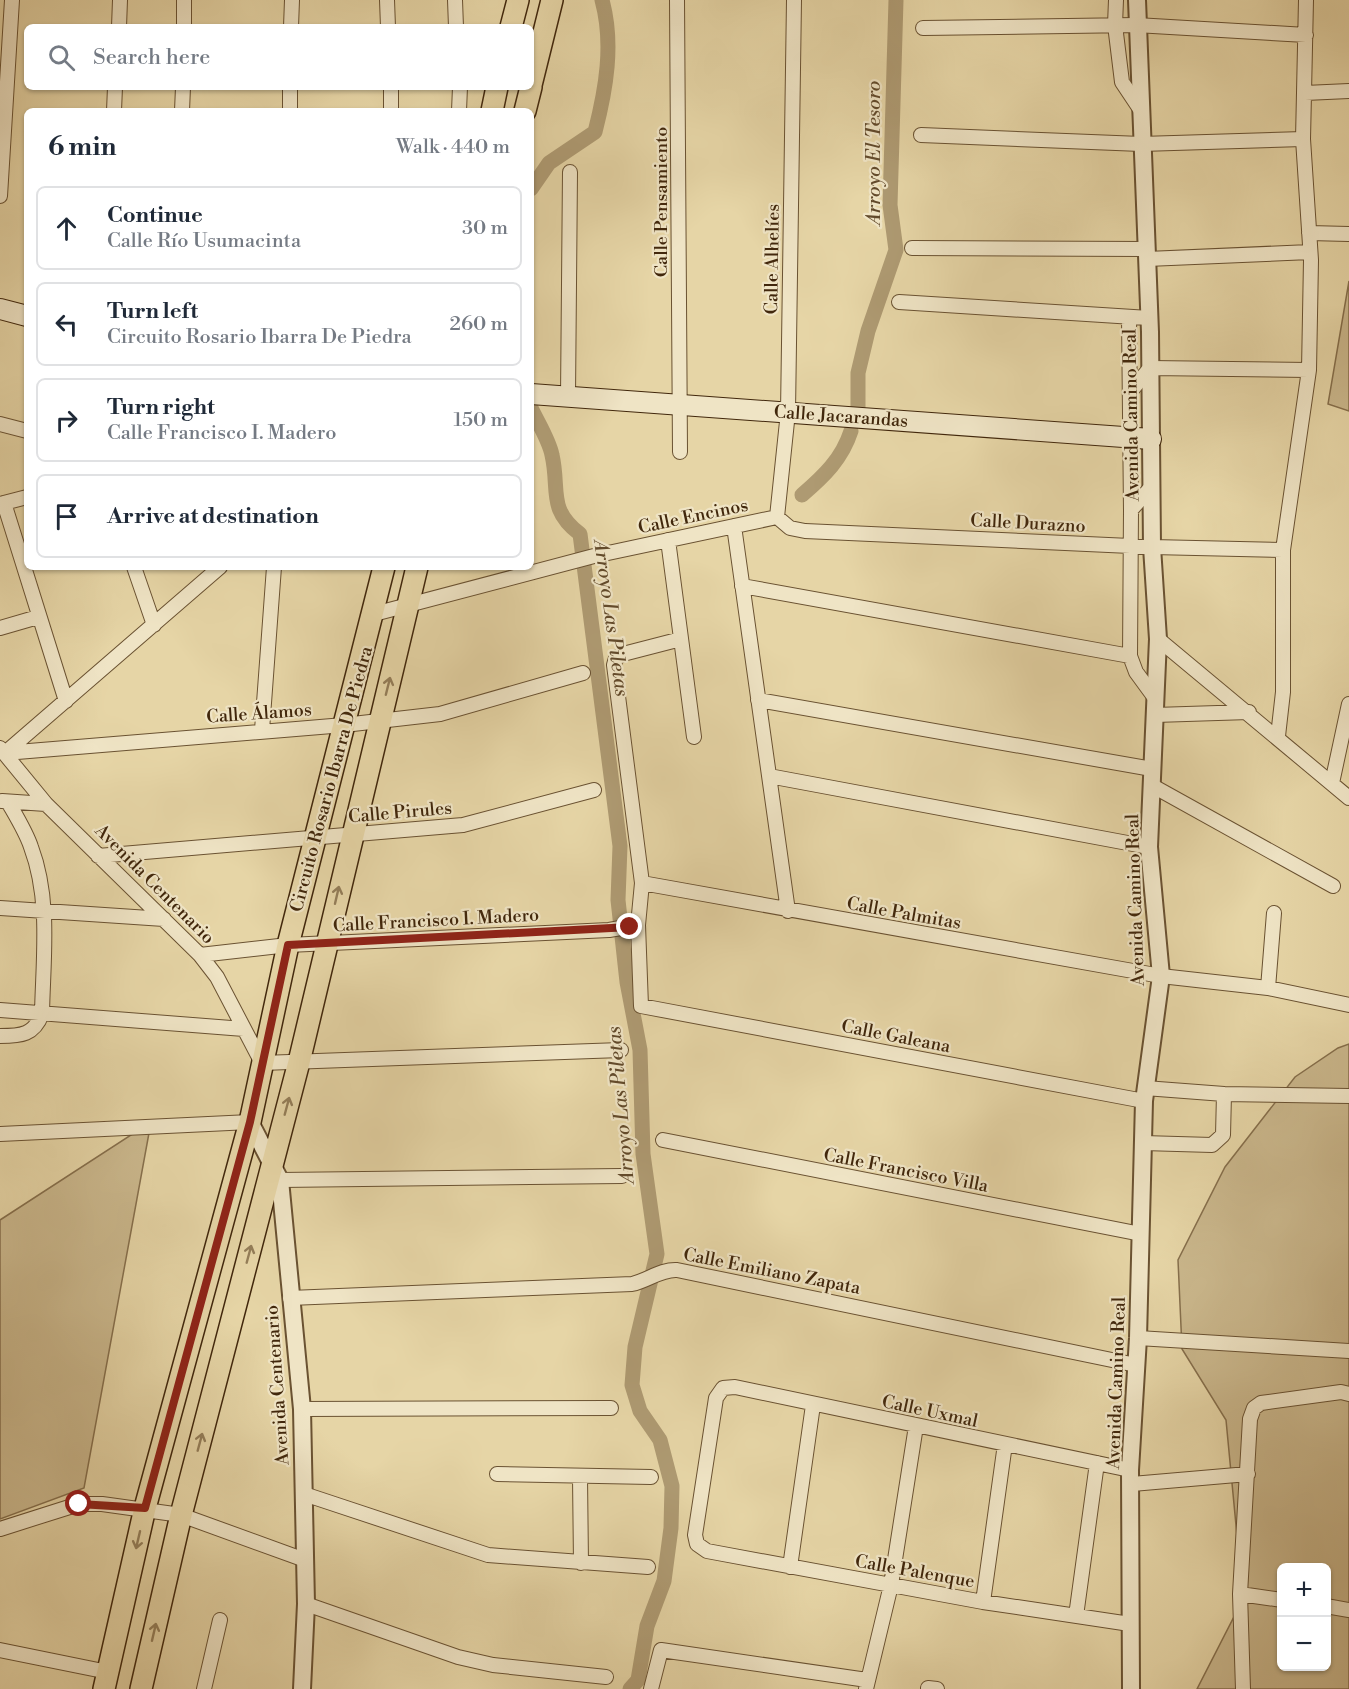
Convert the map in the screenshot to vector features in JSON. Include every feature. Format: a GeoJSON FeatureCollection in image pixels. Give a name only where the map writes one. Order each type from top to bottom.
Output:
{"type":"FeatureCollection","features":[{"type":"Feature","properties":{"kind":"main road"},"geometry":{"type":"LineString","coordinates":[[512,24],[518,0]]}},
{"type":"Feature","properties":{"kind":"main road"},"geometry":{"type":"LineString","coordinates":[[534,74],[552,0]]}},
{"type":"Feature","properties":{"kind":"main road"},"geometry":{"type":"LineString","coordinates":[[493,108],[496,90]]}},
{"type":"Feature","properties":{"kind":"main road"},"geometry":{"type":"LineString","coordinates":[[526,108],[530,90]]}},
{"type":"Feature","properties":{"kind":"main road"},"geometry":{"type":"LineString","coordinates":[[0,309],[24,315]]}},
{"type":"Feature","properties":{"kind":"main road","name":"Calle Jacarandas"},"geometry":{"type":"LineString","coordinates":[[534,394],[1141,438]]}},
{"type":"Feature","properties":{"kind":"main road","name":"Circuito Rosario Ibarra De Piedra"},"geometry":{"type":"LineString","coordinates":[[106,1681],[145,1508],[250,1122],[288,945],[383,570]]}},
{"type":"Feature","properties":{"kind":"main road"},"geometry":{"type":"LineString","coordinates":[[141,1689],[181,1515],[276,1171],[325,943],[416,570]]}},
{"type":"Feature","properties":{"kind":"street"},"geometry":{"type":"LineString","coordinates":[[0,196],[12,0]]}},
{"type":"Feature","properties":{"kind":"street"},"geometry":{"type":"LineString","coordinates":[[118,24],[120,0]]}},
{"type":"Feature","properties":{"kind":"street"},"geometry":{"type":"LineString","coordinates":[[184,0],[184,24]]}},
{"type":"Feature","properties":{"kind":"street"},"geometry":{"type":"LineString","coordinates":[[291,24],[292,0]]}},
{"type":"Feature","properties":{"kind":"street"},"geometry":{"type":"LineString","coordinates":[[387,0],[388,24]]}},
{"type":"Feature","properties":{"kind":"street"},"geometry":{"type":"LineString","coordinates":[[455,0],[456,24]]}},
{"type":"Feature","properties":{"kind":"street","name":"Calle Pensamiento"},"geometry":{"type":"LineString","coordinates":[[677,0],[680,452]]}},
{"type":"Feature","properties":{"kind":"street","name":"Calle Alhelíes"},"geometry":{"type":"LineString","coordinates":[[777,517],[788,412],[794,0]]}},
{"type":"Feature","properties":{"kind":"street"},"geometry":{"type":"LineString","coordinates":[[1116,0],[1115,25],[1122,82],[1140,109]]}},
{"type":"Feature","properties":{"kind":"street","name":"Avenida Camino Real"},"geometry":{"type":"LineString","coordinates":[[1131,1689],[1131,1477],[1138,1338],[1144,1094],[1161,976],[1149,847],[1158,639],[1152,547],[1152,486],[1141,438],[1150,368],[1136,25],[1137,0]]}},
{"type":"Feature","properties":{"kind":"street"},"geometry":{"type":"LineString","coordinates":[[1278,736],[1283,692],[1282,550],[1309,353],[1310,252],[1303,139],[1305,0]]}},
{"type":"Feature","properties":{"kind":"street"},"geometry":{"type":"LineString","coordinates":[[923,28],[1136,25],[1306,35]]}},
{"type":"Feature","properties":{"kind":"street"},"geometry":{"type":"LineString","coordinates":[[114,108],[115,90]]}},
{"type":"Feature","properties":{"kind":"street"},"geometry":{"type":"LineString","coordinates":[[182,108],[183,90]]}},
{"type":"Feature","properties":{"kind":"street"},"geometry":{"type":"LineString","coordinates":[[290,90],[290,108]]}},
{"type":"Feature","properties":{"kind":"street"},"geometry":{"type":"LineString","coordinates":[[391,90],[391,108]]}},
{"type":"Feature","properties":{"kind":"street"},"geometry":{"type":"LineString","coordinates":[[459,108],[460,90]]}},
{"type":"Feature","properties":{"kind":"street"},"geometry":{"type":"LineString","coordinates":[[1305,93],[1349,91]]}},
{"type":"Feature","properties":{"kind":"street"},"geometry":{"type":"LineString","coordinates":[[921,135],[1142,144],[1303,139]]}},
{"type":"Feature","properties":{"kind":"street"},"geometry":{"type":"LineString","coordinates":[[568,396],[570,172]]}},
{"type":"Feature","properties":{"kind":"street"},"geometry":{"type":"LineString","coordinates":[[1309,233],[1349,234]]}},
{"type":"Feature","properties":{"kind":"street"},"geometry":{"type":"LineString","coordinates":[[912,248],[1146,254],[1310,252]]}},
{"type":"Feature","properties":{"kind":"street"},"geometry":{"type":"LineString","coordinates":[[899,302],[1149,318]]}},
{"type":"Feature","properties":{"kind":"street"},"geometry":{"type":"LineString","coordinates":[[1129,316],[1131,391],[1141,438],[1131,510],[1130,656],[1136,672],[1155,698]]}},
{"type":"Feature","properties":{"kind":"street"},"geometry":{"type":"LineString","coordinates":[[1131,391],[1150,368],[1308,370]]}},
{"type":"Feature","properties":{"kind":"street"},"geometry":{"type":"LineString","coordinates":[[0,424],[24,430]]}},
{"type":"Feature","properties":{"kind":"street"},"geometry":{"type":"LineString","coordinates":[[1131,510],[1152,486]]}},
{"type":"Feature","properties":{"kind":"street"},"geometry":{"type":"LineString","coordinates":[[24,498],[2,503],[66,701]]}},
{"type":"Feature","properties":{"kind":"street","name":"Calle Durazno"},"geometry":{"type":"LineString","coordinates":[[777,517],[790,528],[805,531],[1152,547],[1282,550]]}},
{"type":"Feature","properties":{"kind":"street","name":"Calle Encinos"},"geometry":{"type":"LineString","coordinates":[[374,614],[594,556],[777,517]]}},
{"type":"Feature","properties":{"kind":"street"},"geometry":{"type":"LineString","coordinates":[[734,526],[788,911]]}},
{"type":"Feature","properties":{"kind":"street"},"geometry":{"type":"LineString","coordinates":[[668,540],[694,737]]}},
{"type":"Feature","properties":{"kind":"street"},"geometry":{"type":"LineString","coordinates":[[135,570],[154,625]]}},
{"type":"Feature","properties":{"kind":"street"},"geometry":{"type":"LineString","coordinates":[[2,751],[66,701],[217,570]]}},
{"type":"Feature","properties":{"kind":"street"},"geometry":{"type":"LineString","coordinates":[[262,730],[274,570]]}},
{"type":"Feature","properties":{"kind":"street"},"geometry":{"type":"LineString","coordinates":[[742,586],[1130,656]]}},
{"type":"Feature","properties":{"kind":"street"},"geometry":{"type":"LineString","coordinates":[[0,628],[38,617]]}},
{"type":"Feature","properties":{"kind":"street"},"geometry":{"type":"LineString","coordinates":[[634,926],[642,883],[614,665],[616,658],[623,654],[681,639]]}},
{"type":"Feature","properties":{"kind":"street"},"geometry":{"type":"LineString","coordinates":[[1158,639],[1278,736],[1349,798]]}},
{"type":"Feature","properties":{"kind":"street","name":"Calle Álamos"},"geometry":{"type":"LineString","coordinates":[[2,751],[344,725],[440,714],[583,673]]}},
{"type":"Feature","properties":{"kind":"street"},"geometry":{"type":"LineString","coordinates":[[758,700],[1152,777],[1333,886]]}},
{"type":"Feature","properties":{"kind":"street"},"geometry":{"type":"LineString","coordinates":[[1332,783],[1349,704]]}},
{"type":"Feature","properties":{"kind":"street"},"geometry":{"type":"LineString","coordinates":[[1155,715],[1249,712]]}},
{"type":"Feature","properties":{"kind":"street","name":"Avenida Centenario"},"geometry":{"type":"LineString","coordinates":[[2,751],[46,804],[200,955],[217,977],[262,1063]]}},
{"type":"Feature","properties":{"kind":"street"},"geometry":{"type":"LineString","coordinates":[[769,776],[1149,847]]}},
{"type":"Feature","properties":{"kind":"street","name":"Calle Pirules"},"geometry":{"type":"LineString","coordinates":[[98,856],[463,825],[594,790]]}},
{"type":"Feature","properties":{"kind":"street"},"geometry":{"type":"LineString","coordinates":[[4,801],[46,804]]}},
{"type":"Feature","properties":{"kind":"street"},"geometry":{"type":"LineString","coordinates":[[0,1036],[20,1036],[30,1032],[38,1025],[42,1014],[44,912],[40,880],[31,847],[4,801]]}},
{"type":"Feature","properties":{"kind":"street","name":"Calle Palmitas"},"geometry":{"type":"LineString","coordinates":[[642,883],[788,911],[1161,976],[1268,988],[1349,1005]]}},
{"type":"Feature","properties":{"kind":"street"},"geometry":{"type":"LineString","coordinates":[[0,909],[164,919]]}},
{"type":"Feature","properties":{"kind":"street"},"geometry":{"type":"LineString","coordinates":[[1268,988],[1274,913]]}},
{"type":"Feature","properties":{"kind":"street","name":"Calle Francisco I. Madero"},"geometry":{"type":"LineString","coordinates":[[200,955],[288,945],[609,930],[634,926]]}},
{"type":"Feature","properties":{"kind":"street","name":"Calle Galeana"},"geometry":{"type":"LineString","coordinates":[[634,926],[642,1006],[1144,1094],[1349,1096]]}},
{"type":"Feature","properties":{"kind":"street"},"geometry":{"type":"LineString","coordinates":[[0,1010],[244,1029]]}},
{"type":"Feature","properties":{"kind":"street"},"geometry":{"type":"LineString","coordinates":[[262,1063],[621,1050]]}},
{"type":"Feature","properties":{"kind":"street"},"geometry":{"type":"LineString","coordinates":[[1143,1143],[1212,1145],[1219,1142],[1223,1135],[1224,1095]]}},
{"type":"Feature","properties":{"kind":"street"},"geometry":{"type":"LineString","coordinates":[[0,1134],[250,1122]]}},
{"type":"Feature","properties":{"kind":"street","name":"Avenida Centenario"},"geometry":{"type":"LineString","coordinates":[[250,1122],[276,1171],[302,1409],[306,1605],[302,1689]]}},
{"type":"Feature","properties":{"kind":"street","name":"Calle Francisco Villa"},"geometry":{"type":"LineString","coordinates":[[663,1140],[1141,1234]]}},
{"type":"Feature","properties":{"kind":"street"},"geometry":{"type":"LineString","coordinates":[[276,1171],[622,1176]]}},
{"type":"Feature","properties":{"kind":"street","name":"Calle Emiliano Zapata"},"geometry":{"type":"LineString","coordinates":[[290,1298],[645,1281],[667,1269],[1136,1365]]}},
{"type":"Feature","properties":{"kind":"street"},"geometry":{"type":"LineString","coordinates":[[1138,1338],[1349,1351]]}},
{"type":"Feature","properties":{"kind":"street","name":"Calle Uxmal"},"geometry":{"type":"LineString","coordinates":[[697,1544],[695,1535],[714,1408],[716,1398],[723,1388],[735,1387],[1097,1463],[1131,1477],[1248,1474]]}},
{"type":"Feature","properties":{"kind":"street"},"geometry":{"type":"LineString","coordinates":[[1243,1689],[1240,1594],[1250,1419],[1254,1408],[1261,1402],[1341,1392],[1349,1394]]}},
{"type":"Feature","properties":{"kind":"street"},"geometry":{"type":"LineString","coordinates":[[790,1567],[813,1405]]}},
{"type":"Feature","properties":{"kind":"street"},"geometry":{"type":"LineString","coordinates":[[302,1409],[611,1408]]}},
{"type":"Feature","properties":{"kind":"street"},"geometry":{"type":"LineString","coordinates":[[651,1689],[661,1650],[866,1684],[891,1586],[916,1426]]}},
{"type":"Feature","properties":{"kind":"street"},"geometry":{"type":"LineString","coordinates":[[983,1602],[1005,1444]]}},
{"type":"Feature","properties":{"kind":"street"},"geometry":{"type":"LineString","coordinates":[[1076,1616],[1097,1463]]}},
{"type":"Feature","properties":{"kind":"street"},"geometry":{"type":"LineString","coordinates":[[497,1474],[651,1477]]}},
{"type":"Feature","properties":{"kind":"street"},"geometry":{"type":"LineString","coordinates":[[580,1477],[581,1563]]}},
{"type":"Feature","properties":{"kind":"street"},"geometry":{"type":"LineString","coordinates":[[304,1494],[488,1555],[648,1568]]}},
{"type":"Feature","properties":{"kind":"street"},"geometry":{"type":"LineString","coordinates":[[0,1529],[79,1504],[145,1508],[181,1515],[305,1560]]}},
{"type":"Feature","properties":{"kind":"street","name":"Calle Palenque"},"geometry":{"type":"LineString","coordinates":[[697,1544],[707,1551],[891,1586],[1130,1624]]}},
{"type":"Feature","properties":{"kind":"street"},"geometry":{"type":"LineString","coordinates":[[1240,1594],[1277,1599]]}},
{"type":"Feature","properties":{"kind":"street"},"geometry":{"type":"LineString","coordinates":[[306,1605],[458,1657],[493,1665],[606,1677]]}},
{"type":"Feature","properties":{"kind":"street"},"geometry":{"type":"LineString","coordinates":[[1331,1607],[1349,1610]]}},
{"type":"Feature","properties":{"kind":"street"},"geometry":{"type":"LineString","coordinates":[[204,1689],[220,1620]]}},
{"type":"Feature","properties":{"kind":"street"},"geometry":{"type":"LineString","coordinates":[[0,1650],[106,1681]]}},
{"type":"Feature","properties":{"kind":"shaded area"},"geometry":{"type":"Polygon","coordinates":[[[1349,281],[1349,411],[1328,404],[1349,281]]]}},
{"type":"Feature","properties":{"kind":"shaded area"},"geometry":{"type":"Polygon","coordinates":[[[1349,1044],[1349,1689],[1197,1689],[1243,1599],[1226,1420],[1182,1349],[1178,1260],[1225,1167],[1295,1077],[1338,1048],[1349,1044]]]}},
{"type":"Feature","properties":{"kind":"shaded area"},"geometry":{"type":"Polygon","coordinates":[[[137,1131],[149,1133],[84,1488],[0,1519],[0,1220],[137,1131]]]}},
{"type":"Feature","properties":{"kind":"waterway","name":"Arroyo Las Piletas"},"geometry":{"type":"LineString","coordinates":[[534,185],[549,163],[595,132],[608,50],[608,33],[602,0]]}},
{"type":"Feature","properties":{"kind":"waterway","name":"Arroyo El Tesoro"},"geometry":{"type":"LineString","coordinates":[[858,408],[858,373],[868,331],[896,250],[890,205],[896,0]]}},
{"type":"Feature","properties":{"kind":"waterway","name":"Arroyo Las Piletas"},"geometry":{"type":"LineString","coordinates":[[534,414],[551,449],[559,507],[563,516],[580,534],[620,846],[618,900],[627,982],[640,1050],[643,1154],[657,1254],[635,1347],[632,1385],[640,1411],[660,1440],[672,1486],[671,1528],[664,1581],[647,1626],[638,1680],[630,1689]]}},
{"type":"Feature","properties":{"kind":"waterway","name":"Arroyo El Tesoro"},"geometry":{"type":"LineString","coordinates":[[802,495],[831,466],[843,450],[851,431]]}},
{"type":"Feature","properties":{"kind":"route"},"geometry":{"type":"LineString","coordinates":[[79,1504],[102,1503],[145,1508],[250,1122],[288,945],[609,930],[630,927]]}}]}
